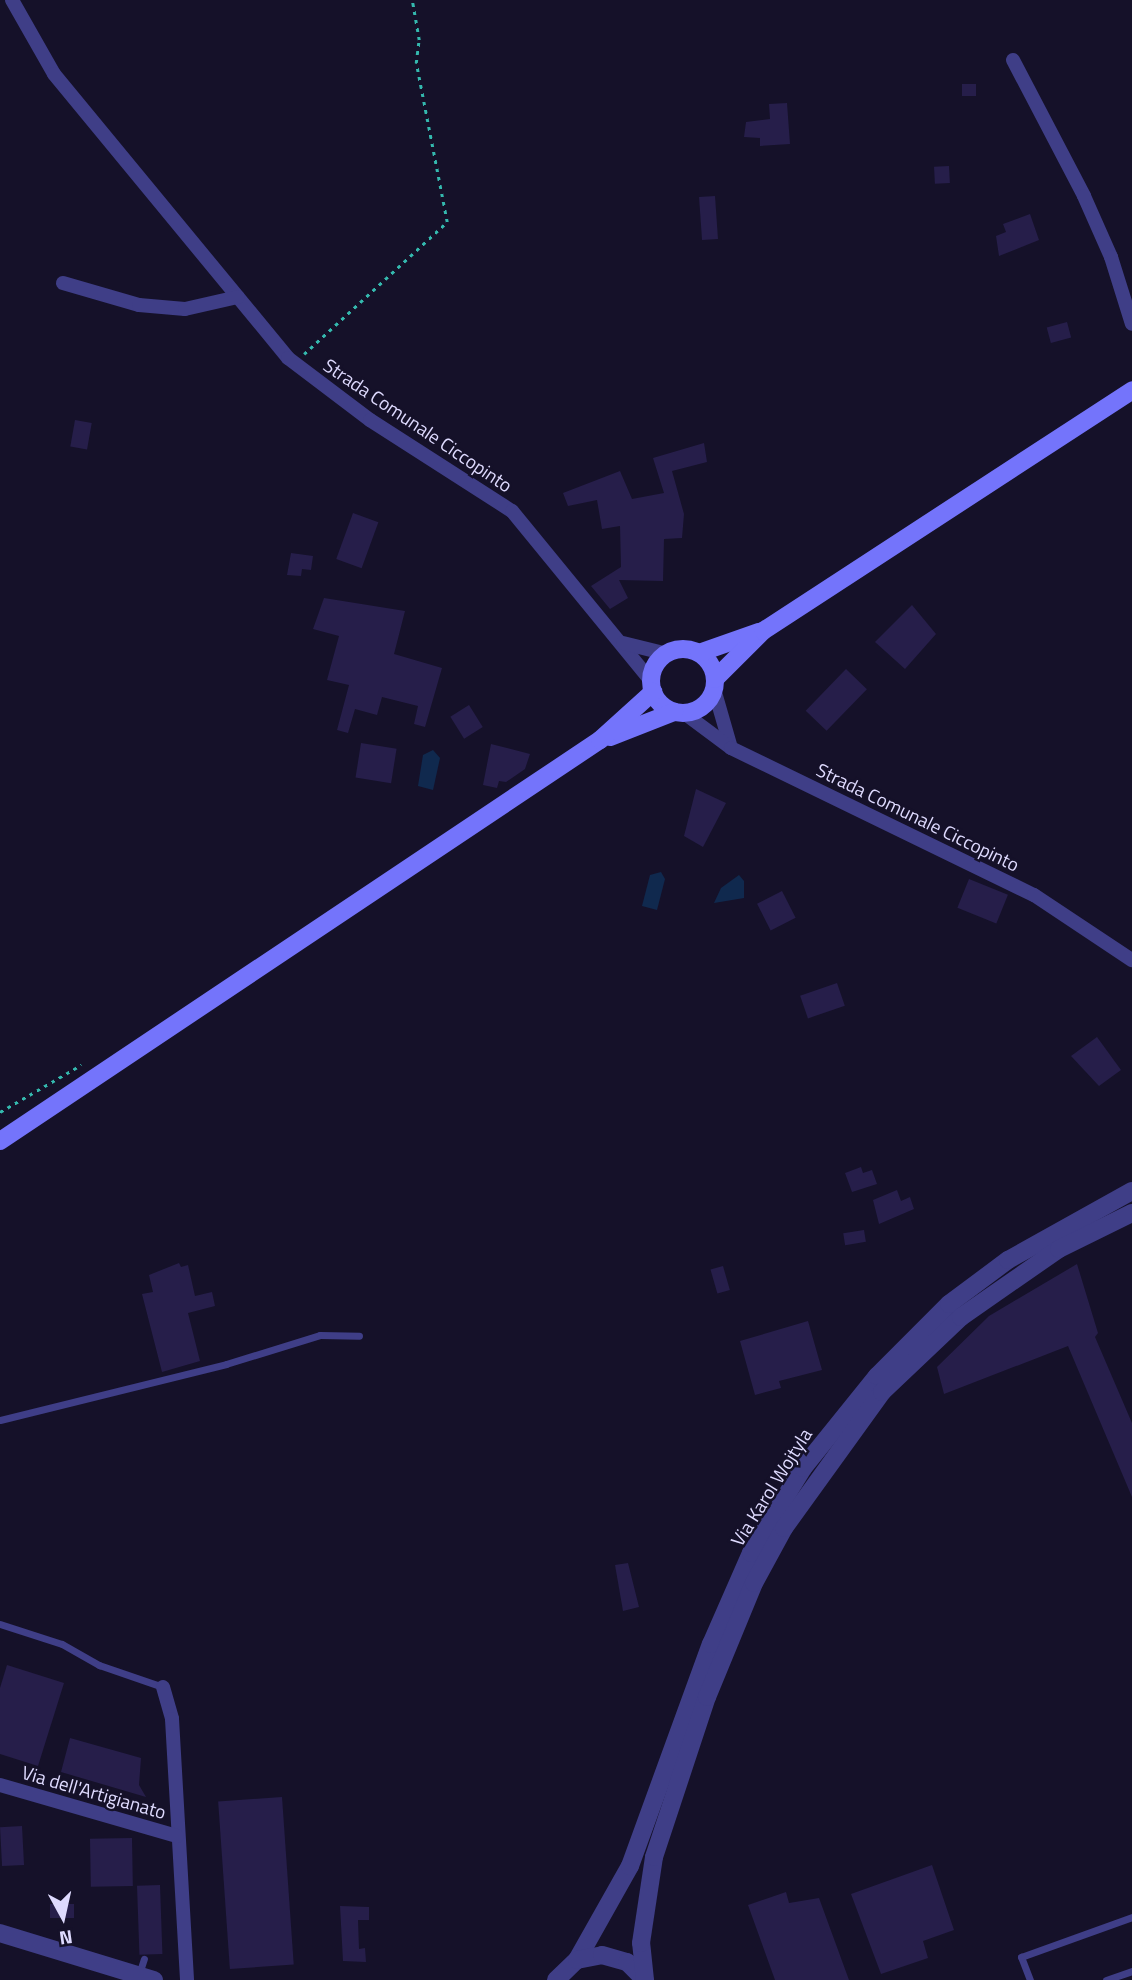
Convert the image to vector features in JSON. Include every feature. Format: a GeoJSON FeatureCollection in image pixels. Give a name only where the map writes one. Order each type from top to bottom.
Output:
{"type":"FeatureCollection","features":[{"type":"Feature","properties":{"kind":"main road"},"geometry":{"type":"LineString","coordinates":[[0,1141],[600,740],[652,686],[659,661],[667,654],[677,650],[699,653],[762,631],[1132,390]]}},
{"type":"Feature","properties":{"kind":"main road"},"geometry":{"type":"LineString","coordinates":[[600,740],[703,706],[715,684],[762,631]]}},
{"type":"Feature","properties":{"kind":"main road"},"geometry":{"type":"LineString","coordinates":[[699,653],[713,669],[715,684]]}},
{"type":"Feature","properties":{"kind":"main road"},"geometry":{"type":"LineString","coordinates":[[652,686],[679,713]]}},
{"type":"Feature","properties":{"kind":"street","name":"Strada Comunale Ciccopinto"},"geometry":{"type":"LineString","coordinates":[[12,0],[54,75],[294,363],[370,420],[512,511],[623,643],[652,686]]}},
{"type":"Feature","properties":{"kind":"street"},"geometry":{"type":"LineString","coordinates":[[1013,60],[1084,196],[1111,257],[1132,324]]}},
{"type":"Feature","properties":{"kind":"street"},"geometry":{"type":"LineString","coordinates":[[63,284],[139,305],[185,309],[238,297]]}},
{"type":"Feature","properties":{"kind":"street"},"geometry":{"type":"LineString","coordinates":[[623,643],[667,654]]}},
{"type":"Feature","properties":{"kind":"street"},"geometry":{"type":"LineString","coordinates":[[715,684],[731,748]]}},
{"type":"Feature","properties":{"kind":"street","name":"Strada Comunale Ciccopinto"},"geometry":{"type":"LineString","coordinates":[[679,713],[731,748],[1034,895],[1132,960]]}},
{"type":"Feature","properties":{"kind":"street","name":"Via Karol Wojtyla"},"geometry":{"type":"LineString","coordinates":[[561,1973],[630,1866],[711,1644],[751,1553],[803,1468],[877,1376],[949,1304],[1008,1260],[1132,1191]]}},
{"type":"Feature","properties":{"kind":"street","name":"Via Karol Wojtyla"},"geometry":{"type":"LineString","coordinates":[[645,1980],[641,1943],[654,1857],[734,1628],[798,1506],[882,1392],[961,1317],[1059,1249],[1132,1213]]}},
{"type":"Feature","properties":{"kind":"street","name":"Via dell'Artigianato"},"geometry":{"type":"LineString","coordinates":[[163,1687],[172,1719],[187,1980]]}},
{"type":"Feature","properties":{"kind":"street","name":"Via dell'Artigianato"},"geometry":{"type":"LineString","coordinates":[[0,1784],[177,1836]]}},
{"type":"Feature","properties":{"kind":"street"},"geometry":{"type":"LineString","coordinates":[[0,1934],[145,1971]]}},
{"type":"Feature","properties":{"kind":"street"},"geometry":{"type":"LineString","coordinates":[[561,1973],[615,1957],[645,1980]]}},
{"type":"Feature","properties":{"kind":"lane"},"geometry":{"type":"LineString","coordinates":[[0,1419],[226,1364],[320,1335],[359,1336]]}},
{"type":"Feature","properties":{"kind":"lane"},"geometry":{"type":"LineString","coordinates":[[0,1624],[62,1644],[99,1665],[163,1687]]}},
{"type":"Feature","properties":{"kind":"lane"},"geometry":{"type":"LineString","coordinates":[[1030,1980],[1021,1957],[1132,1917]]}},
{"type":"Feature","properties":{"kind":"lane"},"geometry":{"type":"LineString","coordinates":[[1106,1980],[1132,1971]]}},
{"type":"Feature","properties":{"kind":"path"},"geometry":{"type":"LineString","coordinates":[[294,363],[447,222],[416,63],[419,40],[412,0]]}},
{"type":"Feature","properties":{"kind":"path"},"geometry":{"type":"LineString","coordinates":[[0,1112],[81,1065]]}},
{"type":"Feature","properties":{"kind":"water"},"geometry":{"type":"Polygon","coordinates":[[[433,750],[440,758],[433,790],[418,786],[423,755],[433,750]]]}},
{"type":"Feature","properties":{"kind":"water"},"geometry":{"type":"Polygon","coordinates":[[[661,872],[665,879],[657,910],[642,906],[650,875],[661,872]]]}},
{"type":"Feature","properties":{"kind":"water"},"geometry":{"type":"Polygon","coordinates":[[[739,875],[744,881],[744,898],[714,903],[721,888],[739,875]]]}},
{"type":"Feature","properties":{"kind":"building"},"geometry":{"type":"Polygon","coordinates":[[[962,84],[976,84],[976,96],[962,96],[962,84]]]}},
{"type":"Feature","properties":{"kind":"building"},"geometry":{"type":"Polygon","coordinates":[[[787,103],[790,144],[760,146],[760,138],[744,137],[746,122],[770,119],[769,104],[787,103]]]}},
{"type":"Feature","properties":{"kind":"building"},"geometry":{"type":"Polygon","coordinates":[[[949,166],[950,183],[935,184],[934,167],[949,166]]]}},
{"type":"Feature","properties":{"kind":"building"},"geometry":{"type":"Polygon","coordinates":[[[715,196],[718,239],[702,240],[699,197],[715,196]]]}},
{"type":"Feature","properties":{"kind":"building"},"geometry":{"type":"Polygon","coordinates":[[[1030,214],[1039,240],[999,256],[996,236],[1006,232],[1003,224],[1030,214]]]}},
{"type":"Feature","properties":{"kind":"building"},"geometry":{"type":"Polygon","coordinates":[[[1067,322],[1071,337],[1051,343],[1047,327],[1067,322]]]}},
{"type":"Feature","properties":{"kind":"building"},"geometry":{"type":"Polygon","coordinates":[[[75,420],[92,423],[87,450],[70,447],[75,420]]]}},
{"type":"Feature","properties":{"kind":"building"},"geometry":{"type":"Polygon","coordinates":[[[704,443],[707,462],[672,471],[684,514],[682,538],[664,539],[663,581],[619,580],[628,598],[610,609],[591,586],[621,567],[620,526],[602,529],[597,500],[568,506],[563,493],[620,471],[632,499],[664,493],[653,458],[704,443]]]}},
{"type":"Feature","properties":{"kind":"building"},"geometry":{"type":"Polygon","coordinates":[[[353,513],[378,522],[362,568],[336,559],[353,513]]]}},
{"type":"Feature","properties":{"kind":"building"},"geometry":{"type":"Polygon","coordinates":[[[291,553],[313,556],[311,570],[302,569],[301,576],[287,575],[291,553]]]}},
{"type":"Feature","properties":{"kind":"building"},"geometry":{"type":"Polygon","coordinates":[[[324,598],[405,611],[394,654],[442,668],[425,727],[414,724],[418,706],[382,697],[377,715],[355,709],[348,733],[337,730],[349,685],[327,680],[339,636],[313,629],[324,598]]]}},
{"type":"Feature","properties":{"kind":"building"},"geometry":{"type":"Polygon","coordinates":[[[912,605],[936,634],[905,669],[875,642],[912,605]]]}},
{"type":"Feature","properties":{"kind":"building"},"geometry":{"type":"Polygon","coordinates":[[[846,669],[867,689],[827,731],[806,711],[846,669]]]}},
{"type":"Feature","properties":{"kind":"building"},"geometry":{"type":"Polygon","coordinates":[[[469,705],[483,727],[464,739],[450,717],[469,705]]]}},
{"type":"Feature","properties":{"kind":"building"},"geometry":{"type":"Polygon","coordinates":[[[361,743],[397,749],[391,783],[356,778],[361,743]]]}},
{"type":"Feature","properties":{"kind":"building"},"geometry":{"type":"Polygon","coordinates":[[[491,744],[530,754],[525,769],[506,782],[499,781],[497,788],[483,785],[491,744]]]}},
{"type":"Feature","properties":{"kind":"building"},"geometry":{"type":"Polygon","coordinates":[[[696,789],[726,803],[703,847],[684,836],[696,789]]]}},
{"type":"Feature","properties":{"kind":"building"},"geometry":{"type":"Polygon","coordinates":[[[969,879],[1008,895],[996,923],[957,908],[969,879]]]}},
{"type":"Feature","properties":{"kind":"building"},"geometry":{"type":"Polygon","coordinates":[[[782,891],[796,918],[771,930],[757,904],[782,891]]]}},
{"type":"Feature","properties":{"kind":"building"},"geometry":{"type":"Polygon","coordinates":[[[837,983],[845,1006],[808,1018],[800,996],[837,983]]]}},
{"type":"Feature","properties":{"kind":"building"},"geometry":{"type":"Polygon","coordinates":[[[1097,1037],[1121,1070],[1099,1086],[1071,1056],[1097,1037]]]}},
{"type":"Feature","properties":{"kind":"building"},"geometry":{"type":"Polygon","coordinates":[[[861,1167],[863,1173],[872,1170],[877,1184],[852,1192],[845,1173],[861,1167]]]}},
{"type":"Feature","properties":{"kind":"building"},"geometry":{"type":"Polygon","coordinates":[[[897,1190],[901,1201],[910,1197],[914,1209],[879,1224],[873,1200],[897,1190]]]}},
{"type":"Feature","properties":{"kind":"building"},"geometry":{"type":"Polygon","coordinates":[[[864,1230],[866,1242],[845,1245],[843,1233],[864,1230]]]}},
{"type":"Feature","properties":{"kind":"building"},"geometry":{"type":"Polygon","coordinates":[[[179,1263],[181,1267],[188,1265],[195,1296],[212,1292],[215,1306],[188,1313],[200,1361],[162,1372],[142,1294],[153,1292],[149,1275],[179,1263]]]}},
{"type":"Feature","properties":{"kind":"building"},"geometry":{"type":"Polygon","coordinates":[[[1077,1264],[1098,1333],[1095,1337],[1132,1423],[1132,1497],[1068,1346],[944,1394],[937,1367],[989,1316],[1077,1264]]]}},
{"type":"Feature","properties":{"kind":"building"},"geometry":{"type":"Polygon","coordinates":[[[723,1266],[730,1290],[717,1294],[711,1270],[723,1266]]]}},
{"type":"Feature","properties":{"kind":"building"},"geometry":{"type":"Polygon","coordinates":[[[808,1321],[822,1370],[779,1381],[781,1388],[755,1395],[740,1341],[808,1321]]]}},
{"type":"Feature","properties":{"kind":"building"},"geometry":{"type":"Polygon","coordinates":[[[628,1563],[639,1607],[623,1611],[615,1565],[628,1563]]]}},
{"type":"Feature","properties":{"kind":"building"},"geometry":{"type":"Polygon","coordinates":[[[7,1665],[64,1683],[38,1766],[0,1754],[0,1688],[7,1665]]]}},
{"type":"Feature","properties":{"kind":"building"},"geometry":{"type":"Polygon","coordinates":[[[70,1738],[141,1758],[139,1785],[146,1797],[61,1772],[70,1738]]]}},
{"type":"Feature","properties":{"kind":"building"},"geometry":{"type":"Polygon","coordinates":[[[282,1797],[294,1965],[230,1969],[218,1801],[282,1797]]]}},
{"type":"Feature","properties":{"kind":"building"},"geometry":{"type":"Polygon","coordinates":[[[22,1826],[24,1865],[2,1866],[0,1827],[22,1826]]]}},
{"type":"Feature","properties":{"kind":"building"},"geometry":{"type":"Polygon","coordinates":[[[132,1838],[133,1886],[91,1887],[90,1839],[132,1838]]]}},
{"type":"Feature","properties":{"kind":"building"},"geometry":{"type":"Polygon","coordinates":[[[932,1865],[954,1930],[923,1941],[928,1958],[881,1974],[851,1894],[932,1865]]]}},
{"type":"Feature","properties":{"kind":"building"},"geometry":{"type":"Polygon","coordinates":[[[160,1885],[162,1954],[139,1955],[137,1886],[160,1885]]]}},
{"type":"Feature","properties":{"kind":"building"},"geometry":{"type":"Polygon","coordinates":[[[786,1892],[789,1903],[819,1898],[849,1980],[775,1980],[748,1905],[786,1892]]]}},
{"type":"Feature","properties":{"kind":"building"},"geometry":{"type":"Polygon","coordinates":[[[50,1904],[74,1904],[74,1918],[50,1918],[50,1904]]]}},
{"type":"Feature","properties":{"kind":"building"},"geometry":{"type":"Polygon","coordinates":[[[340,1906],[369,1907],[369,1920],[358,1920],[359,1949],[365,1948],[366,1962],[343,1961],[340,1906]]]}}]}
